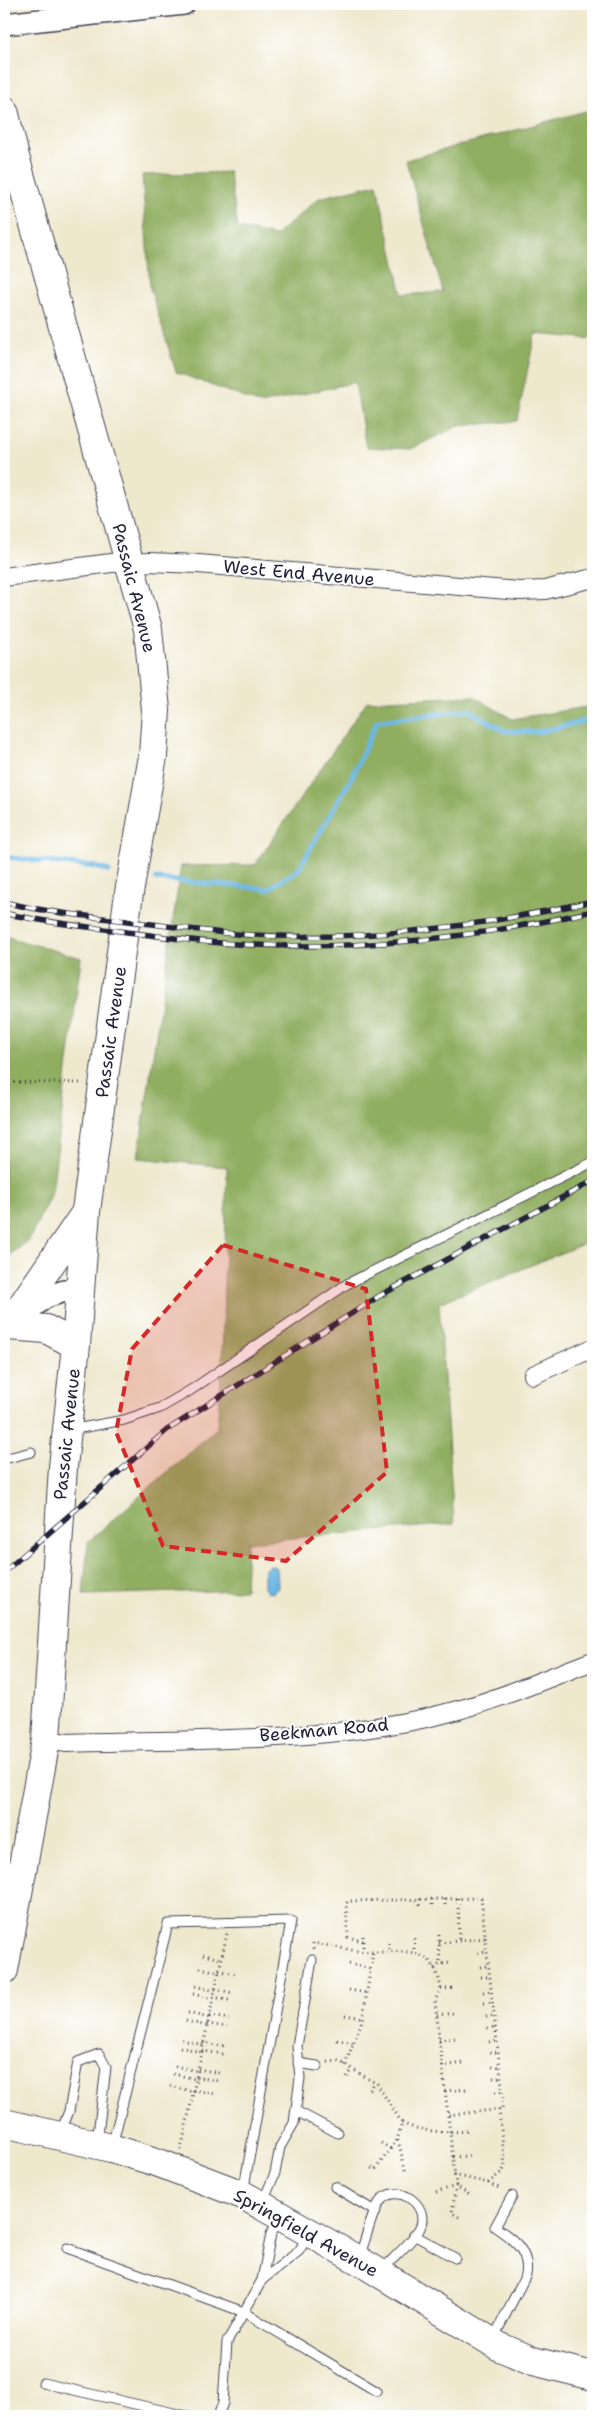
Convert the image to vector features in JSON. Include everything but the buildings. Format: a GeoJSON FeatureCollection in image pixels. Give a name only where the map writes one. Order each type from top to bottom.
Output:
{"type":"FeatureCollection","features":[{"type":"Feature","properties":{"kind":"main road","name":"Passaic Avenue"},"geometry":{"type":"LineString","coordinates":[[4,110],[16,163],[148,629],[156,710],[149,783],[129,893],[86,1211],[76,1344],[60,1507],[46,1740],[4,1970]]}},
{"type":"Feature","properties":{"kind":"main road"},"geometry":{"type":"LineString","coordinates":[[6,1329],[86,1211]]}},
{"type":"Feature","properties":{"kind":"main road"},"geometry":{"type":"LineString","coordinates":[[6,1329],[46,1329],[76,1344]]}},
{"type":"Feature","properties":{"kind":"main road","name":"Springfield Avenue"},"geometry":{"type":"LineString","coordinates":[[4,2123],[104,2146],[159,2163],[262,2205],[491,2342],[533,2361],[593,2376]]}},
{"type":"Feature","properties":{"kind":"street"},"geometry":{"type":"LineString","coordinates":[[4,24],[184,4]]}},
{"type":"Feature","properties":{"kind":"street","name":"West End Avenue"},"geometry":{"type":"LineString","coordinates":[[4,578],[130,562],[198,564],[519,592],[545,590],[593,578]]}},
{"type":"Feature","properties":{"kind":"street"},"geometry":{"type":"LineString","coordinates":[[6,1329],[46,1297],[80,1286]]}},
{"type":"Feature","properties":{"kind":"street"},"geometry":{"type":"LineString","coordinates":[[533,1374],[593,1348]]}},
{"type":"Feature","properties":{"kind":"street","name":"Beekman Road"},"geometry":{"type":"LineString","coordinates":[[46,1740],[68,1743],[234,1738],[331,1732],[397,1724],[459,1710],[593,1661]]}},
{"type":"Feature","properties":{"kind":"lane"},"geometry":{"type":"LineString","coordinates":[[68,1430],[124,1420],[160,1408],[192,1390],[347,1284],[593,1162]]}},
{"type":"Feature","properties":{"kind":"lane"},"geometry":{"type":"LineString","coordinates":[[4,1459],[31,1452]]}},
{"type":"Feature","properties":{"kind":"lane"},"geometry":{"type":"LineString","coordinates":[[104,2146],[168,1924],[291,1921],[262,2205],[271,2234],[262,2280],[227,2342],[223,2403],[218,2416]]}},
{"type":"Feature","properties":{"kind":"lane"},"geometry":{"type":"LineString","coordinates":[[262,2205],[275,2173],[280,2147],[294,2123],[300,2078],[297,2046],[312,1960]]}},
{"type":"Feature","properties":{"kind":"lane"},"geometry":{"type":"LineString","coordinates":[[60,2135],[69,2111],[78,2062],[99,2054],[106,2067],[104,2146]]}},
{"type":"Feature","properties":{"kind":"lane"},"geometry":{"type":"LineString","coordinates":[[298,2063],[317,2066]]}},
{"type":"Feature","properties":{"kind":"lane"},"geometry":{"type":"LineString","coordinates":[[296,2111],[338,2133]]}},
{"type":"Feature","properties":{"kind":"lane"},"geometry":{"type":"LineString","coordinates":[[335,2187],[376,2212]]}},
{"type":"Feature","properties":{"kind":"lane"},"geometry":{"type":"LineString","coordinates":[[491,2342],[526,2275],[527,2267],[525,2256],[514,2240],[495,2227],[508,2193]]}},
{"type":"Feature","properties":{"kind":"lane"},"geometry":{"type":"LineString","coordinates":[[400,2194],[412,2199],[420,2208],[422,2217],[420,2229],[368,2267],[378,2203],[387,2195],[400,2194]]}},
{"type":"Feature","properties":{"kind":"lane"},"geometry":{"type":"LineString","coordinates":[[262,2280],[299,2251],[310,2232]]}},
{"type":"Feature","properties":{"kind":"lane"},"geometry":{"type":"LineString","coordinates":[[414,2235],[455,2258]]}},
{"type":"Feature","properties":{"kind":"lane"},"geometry":{"type":"LineString","coordinates":[[67,2248],[244,2312],[376,2391]]}},
{"type":"Feature","properties":{"kind":"lane"},"geometry":{"type":"LineString","coordinates":[[43,2383],[188,2416]]}},
{"type":"Feature","properties":{"kind":"path"},"geometry":{"type":"LineString","coordinates":[[4,1082],[104,1083]]}},
{"type":"Feature","properties":{"kind":"path"},"geometry":{"type":"LineString","coordinates":[[458,1898],[459,1941]]}},
{"type":"Feature","properties":{"kind":"path"},"geometry":{"type":"LineString","coordinates":[[363,1941],[348,1937],[346,1932],[346,1904],[348,1901],[480,1898],[503,2091],[502,2109],[448,2115]]}},
{"type":"Feature","properties":{"kind":"path"},"geometry":{"type":"LineString","coordinates":[[420,1899],[420,1907]]}},
{"type":"Feature","properties":{"kind":"path"},"geometry":{"type":"LineString","coordinates":[[432,1899],[432,1906]]}},
{"type":"Feature","properties":{"kind":"path"},"geometry":{"type":"LineString","coordinates":[[446,1899],[446,1906]]}},
{"type":"Feature","properties":{"kind":"path"},"geometry":{"type":"LineString","coordinates":[[380,1900],[380,1907]]}},
{"type":"Feature","properties":{"kind":"path"},"geometry":{"type":"LineString","coordinates":[[395,1900],[395,1907]]}},
{"type":"Feature","properties":{"kind":"path"},"geometry":{"type":"LineString","coordinates":[[406,1900],[406,1907]]}},
{"type":"Feature","properties":{"kind":"path"},"geometry":{"type":"LineString","coordinates":[[355,1901],[355,1908]]}},
{"type":"Feature","properties":{"kind":"path"},"geometry":{"type":"LineString","coordinates":[[369,1901],[370,1908]]}},
{"type":"Feature","properties":{"kind":"path"},"geometry":{"type":"LineString","coordinates":[[181,2150],[229,1923]]}},
{"type":"Feature","properties":{"kind":"path"},"geometry":{"type":"LineString","coordinates":[[439,1935],[440,1964]]}},
{"type":"Feature","properties":{"kind":"path"},"geometry":{"type":"LineString","coordinates":[[363,1936],[363,1950]]}},
{"type":"Feature","properties":{"kind":"path"},"geometry":{"type":"LineString","coordinates":[[389,1938],[389,1951]]}},
{"type":"Feature","properties":{"kind":"path"},"geometry":{"type":"LineString","coordinates":[[414,1938],[414,1953]]}},
{"type":"Feature","properties":{"kind":"path"},"geometry":{"type":"LineString","coordinates":[[440,1943],[485,1938]]}},
{"type":"Feature","properties":{"kind":"path"},"geometry":{"type":"LineString","coordinates":[[315,1943],[373,1952],[408,1950],[422,1955],[434,1968],[441,1989],[435,2001],[456,2186],[452,2213],[459,2217]]}},
{"type":"Feature","properties":{"kind":"path"},"geometry":{"type":"LineString","coordinates":[[478,1952],[487,1951]]}},
{"type":"Feature","properties":{"kind":"path"},"geometry":{"type":"LineString","coordinates":[[346,2065],[362,2018],[373,1952]]}},
{"type":"Feature","properties":{"kind":"path"},"geometry":{"type":"LineString","coordinates":[[203,1955],[221,1959]]}},
{"type":"Feature","properties":{"kind":"path"},"geometry":{"type":"LineString","coordinates":[[434,1968],[440,1964],[452,1963]]}},
{"type":"Feature","properties":{"kind":"path"},"geometry":{"type":"LineString","coordinates":[[349,1964],[370,1969]]}},
{"type":"Feature","properties":{"kind":"path"},"geometry":{"type":"LineString","coordinates":[[480,1967],[488,1966]]}},
{"type":"Feature","properties":{"kind":"path"},"geometry":{"type":"LineString","coordinates":[[200,1968],[237,1974]]}},
{"type":"Feature","properties":{"kind":"path"},"geometry":{"type":"LineString","coordinates":[[481,1978],[490,1977]]}},
{"type":"Feature","properties":{"kind":"path"},"geometry":{"type":"LineString","coordinates":[[195,1986],[233,1993]]}},
{"type":"Feature","properties":{"kind":"path"},"geometry":{"type":"LineString","coordinates":[[441,1989],[455,1988]]}},
{"type":"Feature","properties":{"kind":"path"},"geometry":{"type":"LineString","coordinates":[[349,1990],[366,1993]]}},
{"type":"Feature","properties":{"kind":"path"},"geometry":{"type":"LineString","coordinates":[[483,1992],[491,1991]]}},
{"type":"Feature","properties":{"kind":"path"},"geometry":{"type":"LineString","coordinates":[[193,1994],[232,2001]]}},
{"type":"Feature","properties":{"kind":"path"},"geometry":{"type":"LineString","coordinates":[[484,2002],[492,2002]]}},
{"type":"Feature","properties":{"kind":"path"},"geometry":{"type":"LineString","coordinates":[[188,2013],[229,2020]]}},
{"type":"Feature","properties":{"kind":"path"},"geometry":{"type":"LineString","coordinates":[[437,2015],[454,2013]]}},
{"type":"Feature","properties":{"kind":"path"},"geometry":{"type":"LineString","coordinates":[[345,2015],[362,2018]]}},
{"type":"Feature","properties":{"kind":"path"},"geometry":{"type":"LineString","coordinates":[[486,2016],[494,2016]]}},
{"type":"Feature","properties":{"kind":"path"},"geometry":{"type":"LineString","coordinates":[[186,2021],[227,2027]]}},
{"type":"Feature","properties":{"kind":"path"},"geometry":{"type":"LineString","coordinates":[[487,2028],[495,2027]]}},
{"type":"Feature","properties":{"kind":"path"},"geometry":{"type":"LineString","coordinates":[[439,2040],[457,2038]]}},
{"type":"Feature","properties":{"kind":"path"},"geometry":{"type":"LineString","coordinates":[[182,2040],[224,2046]]}},
{"type":"Feature","properties":{"kind":"path"},"geometry":{"type":"LineString","coordinates":[[337,2040],[355,2043]]}},
{"type":"Feature","properties":{"kind":"path"},"geometry":{"type":"LineString","coordinates":[[489,2042],[497,2041]]}},
{"type":"Feature","properties":{"kind":"path"},"geometry":{"type":"LineString","coordinates":[[180,2047],[222,2054]]}},
{"type":"Feature","properties":{"kind":"path"},"geometry":{"type":"LineString","coordinates":[[490,2052],[498,2052]]}},
{"type":"Feature","properties":{"kind":"path"},"geometry":{"type":"LineString","coordinates":[[334,2060],[375,2082],[384,2092],[402,2123],[409,2126],[450,2132],[466,2130]]}},
{"type":"Feature","properties":{"kind":"path"},"geometry":{"type":"LineString","coordinates":[[442,2066],[464,2063]]}},
{"type":"Feature","properties":{"kind":"path"},"geometry":{"type":"LineString","coordinates":[[175,2066],[219,2073]]}},
{"type":"Feature","properties":{"kind":"path"},"geometry":{"type":"LineString","coordinates":[[492,2067],[500,2066]]}},
{"type":"Feature","properties":{"kind":"path"},"geometry":{"type":"LineString","coordinates":[[348,2077],[352,2069]]}},
{"type":"Feature","properties":{"kind":"path"},"geometry":{"type":"LineString","coordinates":[[173,2074],[218,2081]]}},
{"type":"Feature","properties":{"kind":"path"},"geometry":{"type":"LineString","coordinates":[[493,2078],[501,2077]]}},
{"type":"Feature","properties":{"kind":"path"},"geometry":{"type":"LineString","coordinates":[[370,2090],[375,2082]]}},
{"type":"Feature","properties":{"kind":"path"},"geometry":{"type":"LineString","coordinates":[[170,2086],[216,2094]]}},
{"type":"Feature","properties":{"kind":"path"},"geometry":{"type":"LineString","coordinates":[[445,2091],[467,2088]]}},
{"type":"Feature","properties":{"kind":"path"},"geometry":{"type":"LineString","coordinates":[[495,2092],[503,2091]]}},
{"type":"Feature","properties":{"kind":"path"},"geometry":{"type":"LineString","coordinates":[[488,2183],[503,2171],[504,2159],[498,2110]]}},
{"type":"Feature","properties":{"kind":"path"},"geometry":{"type":"LineString","coordinates":[[494,2120],[500,2120]]}},
{"type":"Feature","properties":{"kind":"path"},"geometry":{"type":"LineString","coordinates":[[368,2166],[375,2170],[397,2140],[402,2123]]}},
{"type":"Feature","properties":{"kind":"path"},"geometry":{"type":"LineString","coordinates":[[496,2134],[501,2133]]}},
{"type":"Feature","properties":{"kind":"path"},"geometry":{"type":"LineString","coordinates":[[397,2140],[406,2173]]}},
{"type":"Feature","properties":{"kind":"path"},"geometry":{"type":"LineString","coordinates":[[381,2143],[391,2149]]}},
{"type":"Feature","properties":{"kind":"path"},"geometry":{"type":"LineString","coordinates":[[497,2145],[502,2144]]}},
{"type":"Feature","properties":{"kind":"path"},"geometry":{"type":"LineString","coordinates":[[453,2157],[469,2156]]}},
{"type":"Feature","properties":{"kind":"path"},"geometry":{"type":"LineString","coordinates":[[498,2159],[504,2159]]}},
{"type":"Feature","properties":{"kind":"path"},"geometry":{"type":"LineString","coordinates":[[454,2175],[488,2183],[508,2193]]}},
{"type":"Feature","properties":{"kind":"path"},"geometry":{"type":"LineString","coordinates":[[436,2192],[456,2186]]}},
{"type":"Feature","properties":{"kind":"path"},"geometry":{"type":"LineString","coordinates":[[456,2186],[471,2196]]}},
{"type":"Feature","properties":{"kind":"highlighted area"},"geometry":{"type":"Polygon","coordinates":[[[223,1245],[366,1289],[387,1472],[286,1561],[163,1546],[116,1432],[132,1349],[223,1245]]]}},
{"type":"Feature","properties":{"kind":"green space"},"geometry":{"type":"Polygon","coordinates":[[[593,109],[593,339],[535,334],[517,421],[459,426],[410,449],[366,447],[355,382],[261,404],[176,372],[150,288],[142,175],[229,172],[238,228],[275,236],[319,198],[377,184],[402,295],[443,292],[406,160],[593,109]]]}},
{"type":"Feature","properties":{"kind":"green space"},"geometry":{"type":"Polygon","coordinates":[[[473,696],[512,719],[593,706],[593,1240],[439,1303],[454,1524],[247,1542],[245,1590],[83,1595],[88,1542],[217,1428],[222,1364],[227,1167],[138,1158],[181,866],[255,865],[367,701],[473,696]]]}},
{"type":"Feature","properties":{"kind":"green space"},"geometry":{"type":"Polygon","coordinates":[[[4,936],[81,958],[52,1192],[29,1240],[4,1260],[4,936]]]}},
{"type":"Feature","properties":{"kind":"water"},"geometry":{"type":"Polygon","coordinates":[[[270,1565],[277,1568],[278,1588],[272,1593],[267,1592],[264,1588],[264,1570],[270,1565]]]}},
{"type":"Feature","properties":{"kind":"waterway"},"geometry":{"type":"LineString","coordinates":[[156,879],[268,889],[298,870],[352,777],[377,721],[469,710],[505,731],[538,732],[593,719]]}},
{"type":"Feature","properties":{"kind":"waterway"},"geometry":{"type":"LineString","coordinates":[[4,857],[96,867],[109,871]]}},
{"type":"Feature","properties":{"kind":"railway"},"geometry":{"type":"LineString","coordinates":[[4,902],[65,913],[222,933],[325,936],[416,931],[506,918],[593,901]]}},
{"type":"Feature","properties":{"kind":"railway"},"geometry":{"type":"LineString","coordinates":[[4,913],[62,924],[207,942],[281,946],[326,946],[371,944],[461,935],[505,929],[593,911]]}},
{"type":"Feature","properties":{"kind":"railway"},"geometry":{"type":"LineString","coordinates":[[4,1572],[167,1430],[381,1295],[593,1181]]}}]}
